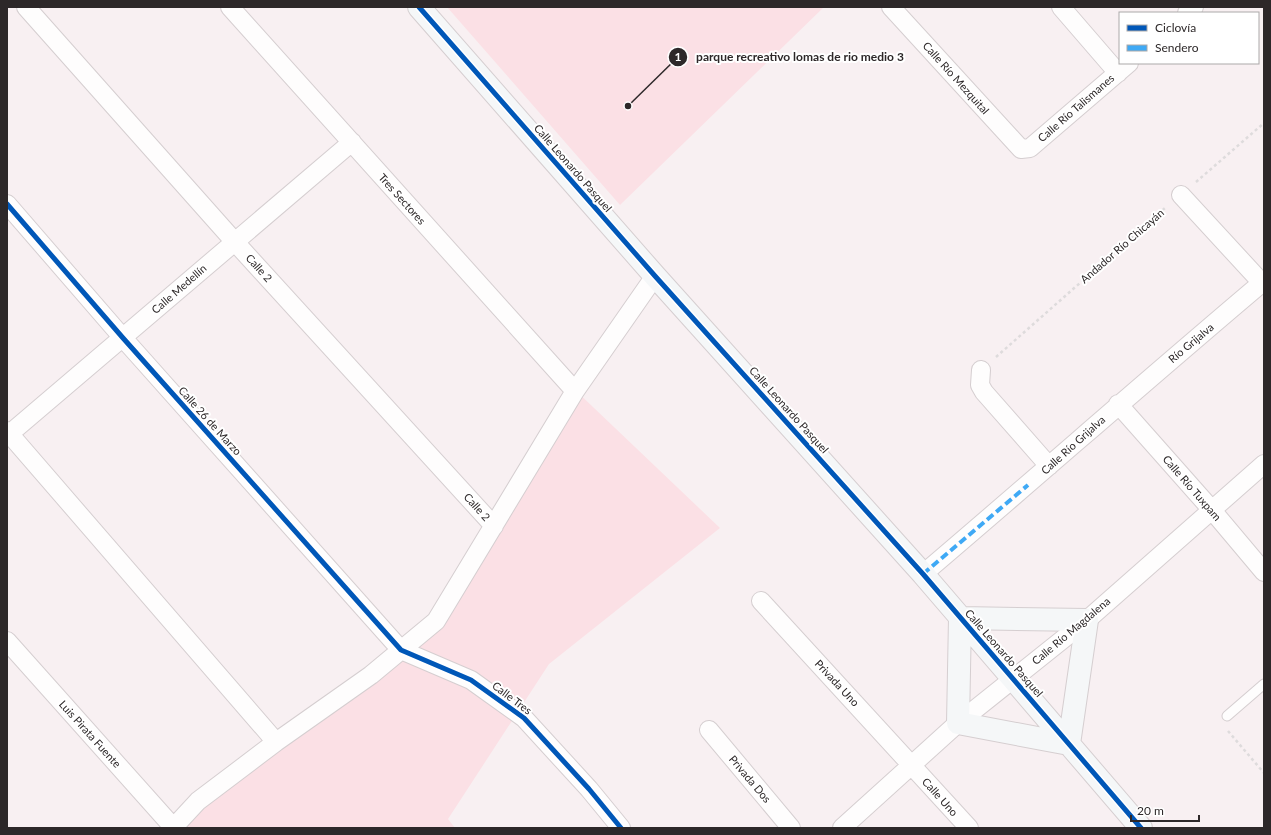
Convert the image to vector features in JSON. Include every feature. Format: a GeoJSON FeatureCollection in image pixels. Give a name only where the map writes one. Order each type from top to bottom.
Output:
{"type":"FeatureCollection","features":[{"type":"Feature","properties":{"kind":"street","name":"Calle 2"},"geometry":{"type":"LineString","coordinates":[[26,7],[234,241],[494,526]]}},
{"type":"Feature","properties":{"kind":"street","name":"Tres Sectores"},"geometry":{"type":"LineString","coordinates":[[230,7],[575,391]]}},
{"type":"Feature","properties":{"kind":"street","name":"Calle Leonardo Pasquel"},"geometry":{"type":"LineString","coordinates":[[419,7],[655,276],[923,574],[1141,828]]}},
{"type":"Feature","properties":{"kind":"street","name":"Calle Río Mezquital"},"geometry":{"type":"LineString","coordinates":[[891,7],[1021,149]]}},
{"type":"Feature","properties":{"kind":"street"},"geometry":{"type":"LineString","coordinates":[[1061,7],[1123,68]]}},
{"type":"Feature","properties":{"kind":"street","name":"Calle Río Talismanes"},"geometry":{"type":"LineString","coordinates":[[1021,149],[1030,148],[1123,68]]}},
{"type":"Feature","properties":{"kind":"street","name":"Calle Medellín"},"geometry":{"type":"LineString","coordinates":[[8,433],[123,338],[234,241],[352,142]]}},
{"type":"Feature","properties":{"kind":"street"},"geometry":{"type":"LineString","coordinates":[[1181,195],[1263,282]]}},
{"type":"Feature","properties":{"kind":"street","name":"Calle 26 de Marzo"},"geometry":{"type":"LineString","coordinates":[[7,204],[123,338],[401,650]]}},
{"type":"Feature","properties":{"kind":"street"},"geometry":{"type":"LineString","coordinates":[[173,828],[198,800],[276,742],[371,675],[436,621],[575,391],[655,276]]}},
{"type":"Feature","properties":{"kind":"street","name":"Río Grijalva"},"geometry":{"type":"LineString","coordinates":[[1118,404],[1263,282]]}},
{"type":"Feature","properties":{"kind":"street"},"geometry":{"type":"LineString","coordinates":[[981,370],[980,385],[984,392],[1049,466]]}},
{"type":"Feature","properties":{"kind":"street","name":"Calle Río Grijalva"},"geometry":{"type":"LineString","coordinates":[[923,574],[1028,485],[1118,404]]}},
{"type":"Feature","properties":{"kind":"street","name":"Calle Río Tuxpam"},"geometry":{"type":"LineString","coordinates":[[1118,404],[1211,509],[1264,572]]}},
{"type":"Feature","properties":{"kind":"street"},"geometry":{"type":"LineString","coordinates":[[8,433],[276,742]]}},
{"type":"Feature","properties":{"kind":"street","name":"Calle Río Magdalena"},"geometry":{"type":"LineString","coordinates":[[842,828],[958,723],[1087,620],[1211,509],[1264,464]]}},
{"type":"Feature","properties":{"kind":"street","name":"Privada Uno"},"geometry":{"type":"LineString","coordinates":[[761,601],[912,765]]}},
{"type":"Feature","properties":{"kind":"street"},"geometry":{"type":"LineString","coordinates":[[960,618],[1087,620],[1069,744],[958,723],[960,618]]}},
{"type":"Feature","properties":{"kind":"street","name":"Luis Pirata Fuente"},"geometry":{"type":"LineString","coordinates":[[7,641],[173,828]]}},
{"type":"Feature","properties":{"kind":"street","name":"Calle Tres"},"geometry":{"type":"LineString","coordinates":[[401,650],[471,680],[524,718],[589,789],[621,828]]}},
{"type":"Feature","properties":{"kind":"street","name":"Privada Dos"},"geometry":{"type":"LineString","coordinates":[[709,730],[791,828]]}},
{"type":"Feature","properties":{"kind":"street","name":"Calle Uno"},"geometry":{"type":"LineString","coordinates":[[912,765],[969,828]]}},
{"type":"Feature","properties":{"kind":"lane"},"geometry":{"type":"LineString","coordinates":[[1227,716],[1264,684]]}},
{"type":"Feature","properties":{"kind":"path"},"geometry":{"type":"LineString","coordinates":[[1227,716],[1228,732],[1264,773]]}},
{"type":"Feature","properties":{"kind":"shaded area"},"geometry":{"type":"Polygon","coordinates":[[[447,7],[824,7],[620,205],[447,7]]]}},
{"type":"Feature","properties":{"kind":"shaded area"},"geometry":{"type":"Polygon","coordinates":[[[572,387],[720,528],[549,664],[448,819],[455,828],[176,828],[414,641],[572,387]]]}},
{"type":"Feature","properties":{"kind":"marked path"},"geometry":{"type":"LineString","coordinates":[[923,574],[1028,485]]}},
{"type":"Feature","properties":{"kind":"cycle path"},"geometry":{"type":"LineString","coordinates":[[419,7],[655,276],[923,574],[1141,828]]}},
{"type":"Feature","properties":{"kind":"cycle path"},"geometry":{"type":"LineString","coordinates":[[7,204],[123,338],[401,650],[471,680],[524,718],[589,789],[621,828]]}},
{"type":"Feature","properties":{"kind":"place","name":"parque recreativo lomas de rio medio 3"},"geometry":{"type":"Point","coordinates":[628,106]}}]}
